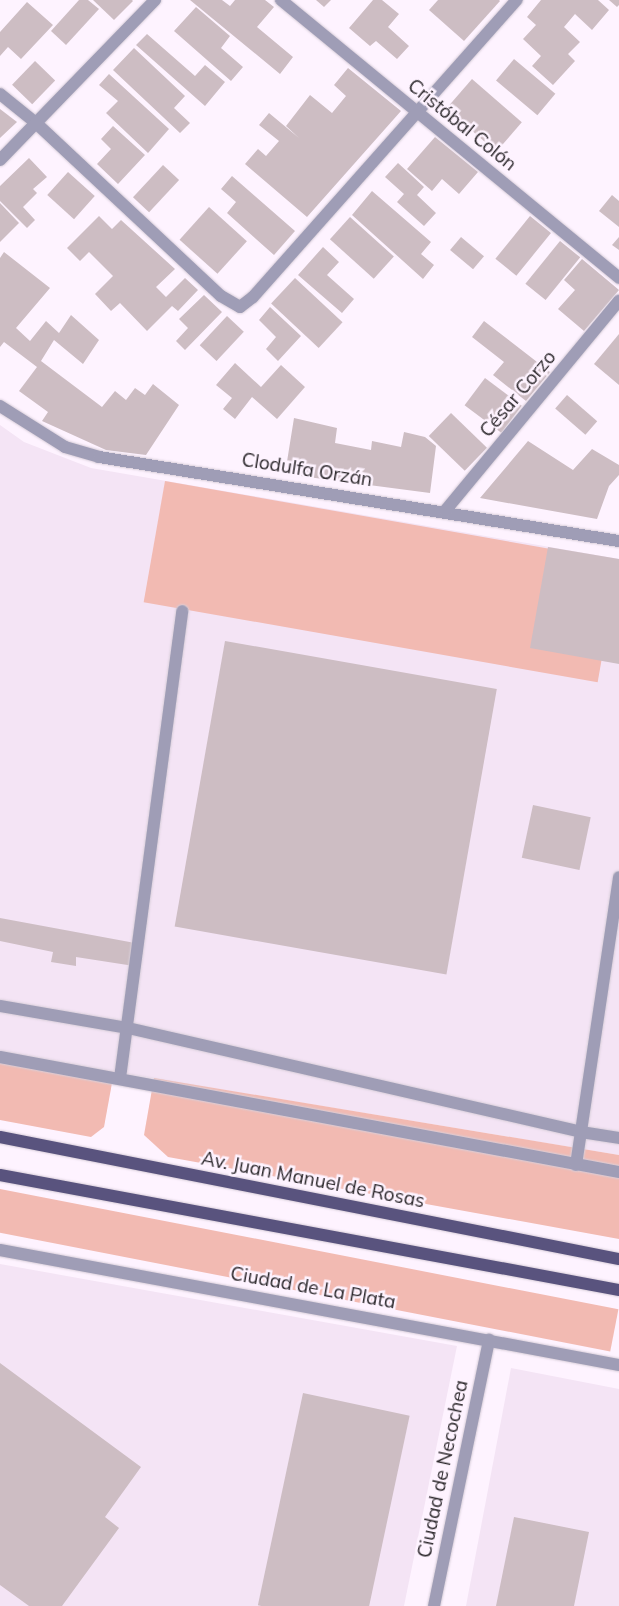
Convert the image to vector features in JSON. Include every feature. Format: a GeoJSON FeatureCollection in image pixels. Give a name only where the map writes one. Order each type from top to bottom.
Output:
{"type":"FeatureCollection","features":[{"type":"Feature","properties":{"kind":"main road","name":"Av. Juan Manuel de Rosas"},"geometry":{"type":"LineString","coordinates":[[0,1137],[619,1259]]}},
{"type":"Feature","properties":{"kind":"main road"},"geometry":{"type":"LineString","coordinates":[[0,1175],[619,1290]]}},
{"type":"Feature","properties":{"kind":"street"},"geometry":{"type":"LineString","coordinates":[[0,160],[155,0]]}},
{"type":"Feature","properties":{"kind":"street","name":"Cristóbal Colón"},"geometry":{"type":"LineString","coordinates":[[281,0],[416,113],[619,278]]}},
{"type":"Feature","properties":{"kind":"street"},"geometry":{"type":"LineString","coordinates":[[0,94],[36,123],[221,296],[240,307],[253,297],[517,0]]}},
{"type":"Feature","properties":{"kind":"street","name":"César Corzo"},"geometry":{"type":"LineString","coordinates":[[445,511],[619,301]]}},
{"type":"Feature","properties":{"kind":"street","name":"Clodulfa Orzán"},"geometry":{"type":"LineString","coordinates":[[0,406],[65,447],[99,457],[445,511],[619,541]]}},
{"type":"Feature","properties":{"kind":"street"},"geometry":{"type":"LineString","coordinates":[[120,1078],[182,611]]}},
{"type":"Feature","properties":{"kind":"street"},"geometry":{"type":"LineString","coordinates":[[576,1165],[619,877]]}},
{"type":"Feature","properties":{"kind":"street"},"geometry":{"type":"LineString","coordinates":[[0,1006],[128,1028],[581,1132],[619,1138]]}},
{"type":"Feature","properties":{"kind":"street"},"geometry":{"type":"LineString","coordinates":[[0,1057],[619,1172]]}},
{"type":"Feature","properties":{"kind":"street","name":"Ciudad de La Plata"},"geometry":{"type":"LineString","coordinates":[[0,1250],[619,1365]]}},
{"type":"Feature","properties":{"kind":"street","name":"Ciudad de Necochea"},"geometry":{"type":"LineString","coordinates":[[434,1606],[489,1340]]}},
{"type":"Feature","properties":{"kind":"shaded area"},"geometry":{"type":"Polygon","coordinates":[[[0,425],[24,442],[91,468],[619,559],[619,1155],[0,1053],[0,425]]]}},
{"type":"Feature","properties":{"kind":"shaded area"},"geometry":{"type":"Polygon","coordinates":[[[165,481],[619,561],[598,682],[144,602],[165,481]]]}},
{"type":"Feature","properties":{"kind":"shaded area"},"geometry":{"type":"Polygon","coordinates":[[[0,1053],[114,1072],[104,1127],[91,1137],[0,1120],[0,1053]]]}},
{"type":"Feature","properties":{"kind":"shaded area"},"geometry":{"type":"Polygon","coordinates":[[[154,1078],[619,1155],[619,1239],[168,1157],[144,1135],[154,1078]]]}},
{"type":"Feature","properties":{"kind":"shaded area"},"geometry":{"type":"Polygon","coordinates":[[[0,1189],[618,1309],[610,1351],[0,1233],[0,1189]]]}},
{"type":"Feature","properties":{"kind":"shaded area"},"geometry":{"type":"Polygon","coordinates":[[[0,1264],[457,1346],[404,1606],[0,1606],[0,1264]]]}},
{"type":"Feature","properties":{"kind":"shaded area"},"geometry":{"type":"Polygon","coordinates":[[[511,1368],[619,1389],[619,1606],[466,1606],[511,1368]]]}},
{"type":"Feature","properties":{"kind":"building"},"geometry":{"type":"Polygon","coordinates":[[[79,0],[88,0],[99,9],[66,45],[51,31],[79,0]]]}},
{"type":"Feature","properties":{"kind":"building"},"geometry":{"type":"Polygon","coordinates":[[[93,0],[132,0],[133,1],[114,20],[93,0]]]}},
{"type":"Feature","properties":{"kind":"building"},"geometry":{"type":"Polygon","coordinates":[[[190,0],[222,0],[230,6],[235,0],[265,0],[274,7],[257,27],[293,57],[280,74],[190,0]]]}},
{"type":"Feature","properties":{"kind":"building"},"geometry":{"type":"Polygon","coordinates":[[[316,0],[331,0],[324,7],[316,0]]]}},
{"type":"Feature","properties":{"kind":"building"},"geometry":{"type":"Polygon","coordinates":[[[373,0],[382,0],[399,14],[388,27],[409,46],[397,59],[376,41],[370,46],[349,28],[373,0]]]}},
{"type":"Feature","properties":{"kind":"building"},"geometry":{"type":"Polygon","coordinates":[[[438,0],[500,1],[464,41],[429,10],[438,0]]]}},
{"type":"Feature","properties":{"kind":"building"},"geometry":{"type":"Polygon","coordinates":[[[541,0],[598,0],[609,10],[592,30],[575,14],[564,27],[580,42],[568,54],[575,61],[553,85],[532,66],[541,56],[523,39],[536,25],[527,17],[541,0]]]}},
{"type":"Feature","properties":{"kind":"building"},"geometry":{"type":"Polygon","coordinates":[[[609,0],[619,0],[619,5],[617,7],[609,0]]]}},
{"type":"Feature","properties":{"kind":"building"},"geometry":{"type":"Polygon","coordinates":[[[27,2],[53,25],[21,59],[8,47],[0,56],[0,32],[27,2]]]}},
{"type":"Feature","properties":{"kind":"building"},"geometry":{"type":"Polygon","coordinates":[[[196,7],[230,36],[221,48],[243,67],[231,81],[174,31],[196,7]]]}},
{"type":"Feature","properties":{"kind":"building"},"geometry":{"type":"Polygon","coordinates":[[[147,34],[195,76],[205,65],[225,82],[205,106],[136,45],[147,34]]]}},
{"type":"Feature","properties":{"kind":"building"},"geometry":{"type":"Polygon","coordinates":[[[134,48],[185,96],[174,108],[190,123],[180,133],[113,70],[134,48]]]}},
{"type":"Feature","properties":{"kind":"building"},"geometry":{"type":"Polygon","coordinates":[[[514,59],[555,94],[537,115],[496,80],[514,59]]]}},
{"type":"Feature","properties":{"kind":"building"},"geometry":{"type":"Polygon","coordinates":[[[35,61],[55,80],[32,104],[12,85],[35,61]]]}},
{"type":"Feature","properties":{"kind":"building"},"geometry":{"type":"Polygon","coordinates":[[[348,68],[401,111],[307,217],[245,164],[258,149],[266,156],[279,141],[259,125],[269,113],[299,138],[286,126],[310,95],[332,113],[346,96],[334,85],[348,68]]]}},
{"type":"Feature","properties":{"kind":"building"},"geometry":{"type":"Polygon","coordinates":[[[109,74],[169,129],[148,153],[106,113],[118,101],[99,85],[109,74]]]}},
{"type":"Feature","properties":{"kind":"building"},"geometry":{"type":"Polygon","coordinates":[[[472,79],[522,122],[496,152],[446,108],[472,79]]]}},
{"type":"Feature","properties":{"kind":"building"},"geometry":{"type":"Polygon","coordinates":[[[0,109],[17,122],[0,138],[0,109]]]}},
{"type":"Feature","properties":{"kind":"building"},"geometry":{"type":"Polygon","coordinates":[[[113,126],[145,155],[118,184],[97,164],[111,149],[101,139],[113,126]]]}},
{"type":"Feature","properties":{"kind":"building"},"geometry":{"type":"Polygon","coordinates":[[[435,137],[478,172],[459,194],[442,179],[432,191],[407,169],[435,137]]]}},
{"type":"Feature","properties":{"kind":"building"},"geometry":{"type":"Polygon","coordinates":[[[29,158],[47,177],[33,189],[37,193],[23,207],[35,220],[27,228],[0,201],[0,186],[29,158]]]}},
{"type":"Feature","properties":{"kind":"building"},"geometry":{"type":"Polygon","coordinates":[[[398,163],[424,187],[417,195],[436,213],[424,226],[397,202],[404,194],[385,177],[398,163]]]}},
{"type":"Feature","properties":{"kind":"building"},"geometry":{"type":"Polygon","coordinates":[[[163,165],[179,180],[149,212],[133,197],[163,165]]]}},
{"type":"Feature","properties":{"kind":"building"},"geometry":{"type":"Polygon","coordinates":[[[68,172],[95,196],[74,219],[47,195],[68,172]]]}},
{"type":"Feature","properties":{"kind":"building"},"geometry":{"type":"Polygon","coordinates":[[[232,176],[295,231],[274,255],[227,213],[236,202],[221,189],[232,176]]]}},
{"type":"Feature","properties":{"kind":"building"},"geometry":{"type":"Polygon","coordinates":[[[372,191],[431,242],[421,254],[434,265],[423,279],[352,215],[372,191]]]}},
{"type":"Feature","properties":{"kind":"building"},"geometry":{"type":"Polygon","coordinates":[[[612,195],[619,201],[619,227],[599,211],[612,195]]]}},
{"type":"Feature","properties":{"kind":"building"},"geometry":{"type":"Polygon","coordinates":[[[0,203],[19,223],[0,242],[0,203]]]}},
{"type":"Feature","properties":{"kind":"building"},"geometry":{"type":"Polygon","coordinates":[[[209,207],[247,241],[217,274],[180,240],[209,207]]]}},
{"type":"Feature","properties":{"kind":"building"},"geometry":{"type":"Polygon","coordinates":[[[99,216],[112,229],[121,220],[175,269],[156,287],[166,297],[185,278],[198,290],[178,311],[172,306],[147,331],[120,303],[111,311],[95,294],[113,276],[89,252],[80,261],[67,248],[99,216]]]}},
{"type":"Feature","properties":{"kind":"building"},"geometry":{"type":"Polygon","coordinates":[[[530,216],[551,233],[516,276],[495,259],[530,216]]]}},
{"type":"Feature","properties":{"kind":"building"},"geometry":{"type":"Polygon","coordinates":[[[350,217],[394,256],[374,279],[330,239],[350,217]]]}},
{"type":"Feature","properties":{"kind":"building"},"geometry":{"type":"Polygon","coordinates":[[[461,237],[484,256],[473,269],[450,250],[461,237]]]}},
{"type":"Feature","properties":{"kind":"building"},"geometry":{"type":"Polygon","coordinates":[[[619,237],[619,250],[612,245],[619,237]]]}},
{"type":"Feature","properties":{"kind":"building"},"geometry":{"type":"Polygon","coordinates":[[[560,241],[580,257],[546,300],[525,284],[560,241]]]}},
{"type":"Feature","properties":{"kind":"building"},"geometry":{"type":"Polygon","coordinates":[[[323,247],[339,262],[327,275],[354,299],[342,313],[298,275],[323,247]]]}},
{"type":"Feature","properties":{"kind":"building"},"geometry":{"type":"Polygon","coordinates":[[[4,252],[50,288],[16,328],[30,341],[46,321],[59,333],[71,315],[99,340],[83,364],[54,340],[41,361],[102,407],[115,391],[126,400],[135,388],[145,395],[153,384],[179,405],[146,455],[106,450],[42,421],[48,412],[19,391],[37,367],[4,342],[0,347],[0,258],[4,252]]]}},
{"type":"Feature","properties":{"kind":"building"},"geometry":{"type":"Polygon","coordinates":[[[582,259],[619,290],[584,331],[558,309],[575,290],[564,280],[582,259]]]}},
{"type":"Feature","properties":{"kind":"building"},"geometry":{"type":"Polygon","coordinates":[[[295,278],[343,322],[319,348],[271,304],[295,278]]]}},
{"type":"Feature","properties":{"kind":"building"},"geometry":{"type":"Polygon","coordinates":[[[204,295],[222,312],[185,350],[176,341],[188,328],[179,319],[204,295]]]}},
{"type":"Feature","properties":{"kind":"building"},"geometry":{"type":"Polygon","coordinates":[[[270,307],[301,336],[278,361],[266,349],[276,337],[259,320],[270,307]]]}},
{"type":"Feature","properties":{"kind":"building"},"geometry":{"type":"Polygon","coordinates":[[[227,316],[244,332],[217,361],[200,345],[227,316]]]}},
{"type":"Feature","properties":{"kind":"building"},"geometry":{"type":"Polygon","coordinates":[[[484,321],[550,372],[526,401],[493,375],[504,362],[472,337],[484,321]]]}},
{"type":"Feature","properties":{"kind":"building"},"geometry":{"type":"Polygon","coordinates":[[[619,334],[619,385],[594,364],[619,334]]]}},
{"type":"Feature","properties":{"kind":"building"},"geometry":{"type":"Polygon","coordinates":[[[235,363],[261,387],[281,365],[305,387],[277,419],[252,397],[235,419],[223,409],[232,398],[216,385],[235,363]]]}},
{"type":"Feature","properties":{"kind":"building"},"geometry":{"type":"Polygon","coordinates":[[[485,378],[522,406],[501,433],[465,405],[485,378]]]}},
{"type":"Feature","properties":{"kind":"building"},"geometry":{"type":"Polygon","coordinates":[[[567,395],[597,421],[585,435],[555,409],[567,395]]]}},
{"type":"Feature","properties":{"kind":"building"},"geometry":{"type":"Polygon","coordinates":[[[451,413],[487,448],[465,471],[429,436],[451,413]]]}},
{"type":"Feature","properties":{"kind":"building"},"geometry":{"type":"Polygon","coordinates":[[[294,418],[337,428],[335,443],[371,450],[372,441],[401,447],[404,432],[425,437],[436,446],[430,493],[285,474],[294,418]]]}},
{"type":"Feature","properties":{"kind":"building"},"geometry":{"type":"Polygon","coordinates":[[[528,441],[573,470],[592,449],[619,465],[619,475],[609,486],[597,519],[480,498],[528,441]]]}},
{"type":"Feature","properties":{"kind":"building"},"geometry":{"type":"Polygon","coordinates":[[[548,547],[619,559],[619,664],[530,648],[548,547]]]}},
{"type":"Feature","properties":{"kind":"building"},"geometry":{"type":"Polygon","coordinates":[[[225,641],[497,689],[446,975],[175,927],[225,641]]]}},
{"type":"Feature","properties":{"kind":"building"},"geometry":{"type":"Polygon","coordinates":[[[533,805],[591,817],[579,870],[522,858],[533,805]]]}},
{"type":"Feature","properties":{"kind":"building"},"geometry":{"type":"Polygon","coordinates":[[[0,918],[135,943],[134,966],[76,957],[76,966],[51,962],[53,952],[0,941],[0,918]]]}},
{"type":"Feature","properties":{"kind":"building"},"geometry":{"type":"Polygon","coordinates":[[[0,1363],[141,1467],[105,1517],[119,1528],[62,1606],[29,1606],[0,1585],[0,1363]]]}},
{"type":"Feature","properties":{"kind":"building"},"geometry":{"type":"Polygon","coordinates":[[[303,1393],[410,1416],[369,1606],[258,1605],[303,1393]]]}},
{"type":"Feature","properties":{"kind":"building"},"geometry":{"type":"Polygon","coordinates":[[[514,1517],[589,1532],[574,1606],[496,1606],[514,1517]]]}}]}
